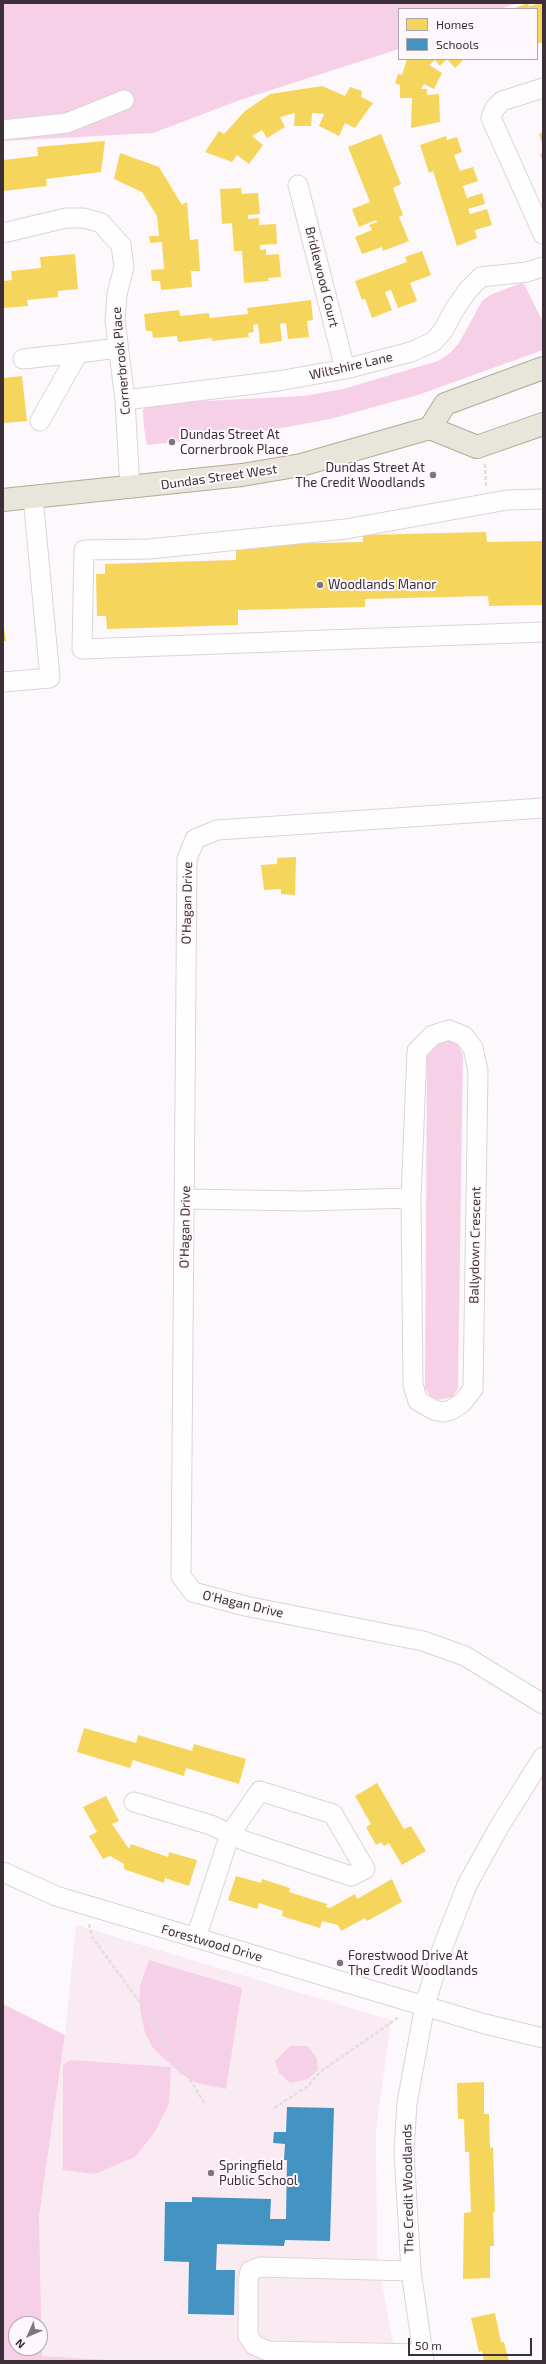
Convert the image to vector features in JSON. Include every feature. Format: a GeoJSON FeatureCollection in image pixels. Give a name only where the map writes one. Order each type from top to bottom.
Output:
{"type":"FeatureCollection","features":[{"type":"Feature","properties":{"kind":"main road"},"geometry":{"type":"LineString","coordinates":[[543,368],[444,404],[430,428],[476,447],[543,424]]}},
{"type":"Feature","properties":{"kind":"main road"},"geometry":{"type":"LineString","coordinates":[[456,440],[543,409]]}},
{"type":"Feature","properties":{"kind":"main road","name":"Dundas Street West"},"geometry":{"type":"LineString","coordinates":[[3,500],[130,488],[242,475],[301,465],[430,428]]}},
{"type":"Feature","properties":{"kind":"street"},"geometry":{"type":"LineString","coordinates":[[543,88],[502,101],[494,108],[491,118],[543,234]]}},
{"type":"Feature","properties":{"kind":"street"},"geometry":{"type":"LineString","coordinates":[[3,130],[67,123],[124,100]]}},
{"type":"Feature","properties":{"kind":"street","name":"Bridlewood Court"},"geometry":{"type":"LineString","coordinates":[[298,185],[345,369]]}},
{"type":"Feature","properties":{"kind":"street","name":"Cornerbrook Place"},"geometry":{"type":"LineString","coordinates":[[3,233],[66,218],[84,218],[101,223],[107,227],[121,245],[124,267],[117,294],[116,313],[118,348],[125,400],[130,488]]}},
{"type":"Feature","properties":{"kind":"street","name":"Wiltshire Lane"},"geometry":{"type":"LineString","coordinates":[[125,400],[278,381],[345,369],[411,352],[433,342],[443,331],[454,310],[468,290],[481,278],[527,272],[543,267]]}},
{"type":"Feature","properties":{"kind":"street"},"geometry":{"type":"LineString","coordinates":[[23,359],[118,348]]}},
{"type":"Feature","properties":{"kind":"street"},"geometry":{"type":"LineString","coordinates":[[40,421],[78,352]]}},
{"type":"Feature","properties":{"kind":"street"},"geometry":{"type":"LineString","coordinates":[[3,682],[50,678],[33,497]]}},
{"type":"Feature","properties":{"kind":"street"},"geometry":{"type":"LineString","coordinates":[[543,499],[507,500],[346,529],[149,550],[84,550],[82,649],[543,632]]}},
{"type":"Feature","properties":{"kind":"street","name":"O'Hagan Drive"},"geometry":{"type":"LineString","coordinates":[[543,808],[217,830],[195,839],[187,859],[181,1576],[193,1592],[245,1606],[423,1641],[465,1656],[543,1704]]}},
{"type":"Feature","properties":{"kind":"street","name":"Ballydown Crescent"},"geometry":{"type":"LineString","coordinates":[[449,1030],[464,1036],[473,1048],[478,1071],[473,1389],[462,1403],[446,1412],[434,1410],[418,1401],[413,1385],[411,1198],[417,1051],[433,1035],[449,1030]]}},
{"type":"Feature","properties":{"kind":"street"},"geometry":{"type":"LineString","coordinates":[[185,1199],[304,1201],[411,1198]]}},
{"type":"Feature","properties":{"kind":"street","name":"The Credit Woodlands"},"geometry":{"type":"LineString","coordinates":[[424,2357],[411,2271],[404,2152],[407,2103],[425,2005],[442,1949],[467,1885],[499,1827],[543,1757]]}},
{"type":"Feature","properties":{"kind":"street"},"geometry":{"type":"LineString","coordinates":[[134,1802],[211,1825],[230,1834],[245,1841],[351,1876],[365,1869],[333,1814],[260,1791],[230,1834],[196,1938]]}},
{"type":"Feature","properties":{"kind":"street","name":"Forestwood Drive"},"geometry":{"type":"LineString","coordinates":[[3,1872],[56,1896],[485,2024],[543,2038]]}},
{"type":"Feature","properties":{"kind":"street"},"geometry":{"type":"LineString","coordinates":[[411,2271],[260,2268],[250,2271],[248,2280],[248,2336],[254,2345],[268,2351],[424,2357]]}},
{"type":"Feature","properties":{"kind":"path"},"geometry":{"type":"LineString","coordinates":[[484,462],[487,504]]}},
{"type":"Feature","properties":{"kind":"path"},"geometry":{"type":"LineString","coordinates":[[85,1904],[92,1937],[150,2016],[205,2104]]}},
{"type":"Feature","properties":{"kind":"path"},"geometry":{"type":"LineString","coordinates":[[274,2108],[308,2086],[320,2072],[392,2021],[425,2005]]}},
{"type":"Feature","properties":{"kind":"shaded area"},"geometry":{"type":"Polygon","coordinates":[[[3,3],[516,3],[504,8],[398,8],[398,49],[240,100],[153,133],[3,141],[3,3]]]}},
{"type":"Feature","properties":{"kind":"shaded area"},"geometry":{"type":"Polygon","coordinates":[[[521,283],[524,284],[543,322],[543,350],[418,395],[330,419],[239,436],[147,445],[143,410],[147,404],[303,396],[343,389],[438,361],[450,353],[459,343],[482,301],[490,295],[521,283]]]}},
{"type":"Feature","properties":{"kind":"shaded area"},"geometry":{"type":"Polygon","coordinates":[[[445,1038],[457,1042],[463,1055],[458,1388],[453,1397],[439,1400],[431,1397],[425,1388],[427,1052],[434,1042],[445,1038]]]}},
{"type":"Feature","properties":{"kind":"shaded area","name":"Springfield Public School"},"geometry":{"type":"Polygon","coordinates":[[[76,1925],[391,2020],[376,2131],[377,2259],[397,2361],[131,2361],[42,2356],[48,2356],[48,2316],[41,2316],[39,2216],[65,2035],[76,1925]]]}},
{"type":"Feature","properties":{"kind":"shaded area"},"geometry":{"type":"Polygon","coordinates":[[[149,1960],[242,1988],[226,2089],[197,2083],[181,2074],[153,2048],[145,2033],[140,2008],[140,1986],[149,1960]]]}},
{"type":"Feature","properties":{"kind":"shaded area"},"geometry":{"type":"Polygon","coordinates":[[[3,2004],[65,2035],[39,2216],[41,2316],[8,2316],[8,2356],[42,2356],[131,2361],[3,2361],[3,2004]]]}},
{"type":"Feature","properties":{"kind":"shaded area"},"geometry":{"type":"Polygon","coordinates":[[[290,2046],[308,2046],[317,2059],[318,2070],[308,2079],[290,2083],[279,2073],[275,2061],[290,2046]]]}},
{"type":"Feature","properties":{"kind":"shaded area"},"geometry":{"type":"Polygon","coordinates":[[[70,2060],[171,2067],[169,2104],[155,2132],[135,2157],[95,2174],[63,2170],[63,2065],[70,2060]]]}},
{"type":"Feature","properties":{"kind":"building: Homes"},"geometry":{"type":"Polygon","coordinates":[[[528,3],[529,6],[543,3],[543,42],[538,44],[538,8],[515,8],[528,3]]]}},
{"type":"Feature","properties":{"kind":"building: Homes"},"geometry":{"type":"Polygon","coordinates":[[[407,60],[435,60],[429,65],[442,73],[434,89],[424,84],[421,89],[427,89],[427,95],[439,94],[440,122],[411,128],[412,98],[400,98],[400,85],[395,83],[398,74],[402,75],[407,60]]]}},
{"type":"Feature","properties":{"kind":"building: Homes"},"geometry":{"type":"Polygon","coordinates":[[[435,60],[446,60],[440,66],[435,60]]]}},
{"type":"Feature","properties":{"kind":"building: Homes"},"geometry":{"type":"Polygon","coordinates":[[[448,60],[463,60],[455,68],[448,60]]]}},
{"type":"Feature","properties":{"kind":"building: Homes"},"geometry":{"type":"Polygon","coordinates":[[[322,86],[345,96],[350,87],[362,91],[361,97],[373,103],[355,128],[345,123],[339,136],[319,126],[324,114],[312,113],[311,126],[294,126],[295,113],[280,117],[285,127],[267,138],[262,130],[252,136],[263,145],[249,164],[237,155],[232,162],[205,152],[219,131],[224,134],[245,111],[270,94],[322,86]]]}},
{"type":"Feature","properties":{"kind":"building: Homes"},"geometry":{"type":"Polygon","coordinates":[[[543,132],[543,146],[539,134],[543,132]]]}},
{"type":"Feature","properties":{"kind":"building: Homes"},"geometry":{"type":"Polygon","coordinates":[[[381,134],[401,184],[393,188],[403,215],[399,217],[409,241],[383,251],[382,247],[362,254],[355,237],[372,230],[369,225],[377,222],[376,220],[359,227],[352,209],[370,202],[348,147],[381,134]]]}},
{"type":"Feature","properties":{"kind":"building: Homes"},"geometry":{"type":"Polygon","coordinates":[[[446,136],[447,140],[457,137],[462,152],[454,155],[460,171],[473,167],[478,181],[463,186],[467,198],[482,193],[485,204],[468,209],[470,214],[487,209],[492,225],[475,230],[477,238],[457,246],[433,171],[429,173],[420,145],[446,136]]]}},
{"type":"Feature","properties":{"kind":"building: Homes"},"geometry":{"type":"Polygon","coordinates":[[[105,141],[101,172],[46,179],[47,186],[3,191],[3,160],[38,156],[37,147],[105,141]]]}},
{"type":"Feature","properties":{"kind":"building: Homes"},"geometry":{"type":"Polygon","coordinates":[[[120,153],[159,167],[182,205],[187,202],[190,240],[198,239],[200,271],[191,271],[192,287],[161,290],[160,281],[152,281],[151,270],[164,269],[162,242],[150,243],[149,236],[159,236],[157,216],[142,192],[114,179],[120,153]]]}},
{"type":"Feature","properties":{"kind":"building: Homes"},"geometry":{"type":"Polygon","coordinates":[[[543,153],[543,162],[540,154],[543,153]]]}},
{"type":"Feature","properties":{"kind":"building: Homes"},"geometry":{"type":"Polygon","coordinates":[[[241,188],[242,194],[258,193],[260,214],[248,215],[248,219],[259,218],[259,225],[276,224],[277,244],[260,245],[260,250],[266,249],[266,255],[279,254],[281,277],[268,278],[269,281],[244,283],[242,251],[234,251],[232,223],[222,224],[220,189],[241,188]]]}},
{"type":"Feature","properties":{"kind":"building: Homes"},"geometry":{"type":"Polygon","coordinates":[[[422,251],[431,275],[410,283],[417,301],[398,308],[391,290],[385,292],[392,310],[372,318],[365,299],[362,300],[355,281],[407,262],[405,257],[422,251]]]}},
{"type":"Feature","properties":{"kind":"building: Homes"},"geometry":{"type":"Polygon","coordinates":[[[75,254],[78,289],[58,291],[58,297],[27,300],[28,306],[3,308],[3,281],[12,280],[11,271],[41,268],[40,257],[75,254]]]}},
{"type":"Feature","properties":{"kind":"building: Homes"},"geometry":{"type":"Polygon","coordinates":[[[311,300],[313,320],[307,321],[309,337],[288,339],[286,323],[280,324],[282,341],[260,344],[258,324],[253,325],[254,332],[248,333],[249,337],[212,341],[212,338],[178,342],[177,336],[153,338],[152,331],[146,331],[144,314],[179,310],[180,316],[209,313],[210,318],[248,314],[247,308],[311,300]]]}},
{"type":"Feature","properties":{"kind":"building: Homes"},"geometry":{"type":"Polygon","coordinates":[[[22,376],[27,421],[3,423],[3,378],[22,376]]]}},
{"type":"Feature","properties":{"kind":"building: Homes","name":"Woodlands Manor"},"geometry":{"type":"Polygon","coordinates":[[[486,532],[487,542],[543,541],[543,605],[489,606],[488,596],[365,599],[365,607],[238,610],[238,625],[107,629],[106,616],[97,616],[96,574],[105,574],[105,564],[236,560],[236,545],[363,542],[363,535],[486,532]]]}},
{"type":"Feature","properties":{"kind":"building: Homes"},"geometry":{"type":"Polygon","coordinates":[[[3,620],[6,641],[3,641],[3,620]]]}},
{"type":"Feature","properties":{"kind":"building: Homes"},"geometry":{"type":"Polygon","coordinates":[[[296,857],[295,895],[281,894],[281,889],[264,890],[261,865],[277,864],[277,858],[296,857]]]}},
{"type":"Feature","properties":{"kind":"building: Homes"},"geometry":{"type":"Polygon","coordinates":[[[84,1728],[136,1743],[138,1735],[192,1751],[194,1744],[246,1759],[239,1784],[186,1768],[184,1776],[133,1760],[130,1768],[77,1752],[84,1728]]]}},
{"type":"Feature","properties":{"kind":"building: Homes"},"geometry":{"type":"Polygon","coordinates":[[[377,1783],[404,1829],[411,1826],[426,1851],[402,1865],[389,1843],[384,1846],[381,1842],[376,1845],[366,1827],[371,1824],[355,1796],[377,1783]]]}},
{"type":"Feature","properties":{"kind":"building: Homes"},"geometry":{"type":"Polygon","coordinates":[[[106,1796],[119,1821],[112,1824],[129,1849],[131,1844],[168,1857],[169,1852],[197,1860],[189,1886],[165,1878],[164,1883],[124,1869],[124,1864],[110,1856],[103,1859],[89,1836],[97,1832],[83,1807],[106,1796]]]}},
{"type":"Feature","properties":{"kind":"building: Homes"},"geometry":{"type":"Polygon","coordinates":[[[236,1876],[261,1883],[262,1879],[290,1888],[289,1892],[327,1904],[326,1907],[330,1908],[355,1894],[357,1899],[392,1879],[402,1902],[367,1921],[365,1918],[341,1931],[338,1925],[322,1921],[320,1928],[282,1916],[283,1911],[259,1903],[257,1909],[228,1900],[236,1876]]]}},
{"type":"Feature","properties":{"kind":"building: Homes"},"geometry":{"type":"Polygon","coordinates":[[[484,2082],[484,2114],[489,2114],[490,2148],[493,2147],[495,2212],[493,2212],[494,2246],[490,2246],[490,2278],[463,2279],[464,2213],[471,2212],[469,2152],[465,2152],[464,2119],[458,2119],[457,2083],[484,2082]]]}},
{"type":"Feature","properties":{"kind":"building: Homes"},"geometry":{"type":"Polygon","coordinates":[[[495,2313],[501,2342],[504,2342],[509,2361],[484,2361],[482,2351],[479,2352],[471,2318],[495,2313]]]}},
{"type":"Feature","properties":{"kind":"building: Schools"},"geometry":{"type":"Polygon","coordinates":[[[287,2107],[334,2108],[330,2241],[285,2240],[284,2246],[217,2244],[216,2270],[235,2270],[234,2315],[188,2314],[189,2262],[164,2261],[165,2202],[192,2202],[192,2197],[271,2199],[270,2219],[286,2219],[287,2160],[284,2160],[285,2144],[273,2143],[274,2132],[286,2132],[287,2107]]]}},
{"type":"Feature","properties":{"kind":"place","name":"Dundas Street At Cornerbrook Place"},"geometry":{"type":"Point","coordinates":[172,442]}},
{"type":"Feature","properties":{"kind":"place","name":"Dundas Street At The Credit Woodlands"},"geometry":{"type":"Point","coordinates":[433,475]}},
{"type":"Feature","properties":{"kind":"place","name":"Woodlands Manor"},"geometry":{"type":"Point","coordinates":[320,585]}},
{"type":"Feature","properties":{"kind":"place","name":"Forestwood Drive At The Credit Woodlands"},"geometry":{"type":"Point","coordinates":[340,1963]}},
{"type":"Feature","properties":{"kind":"place","name":"Springfield Public School"},"geometry":{"type":"Point","coordinates":[211,2173]}}]}
